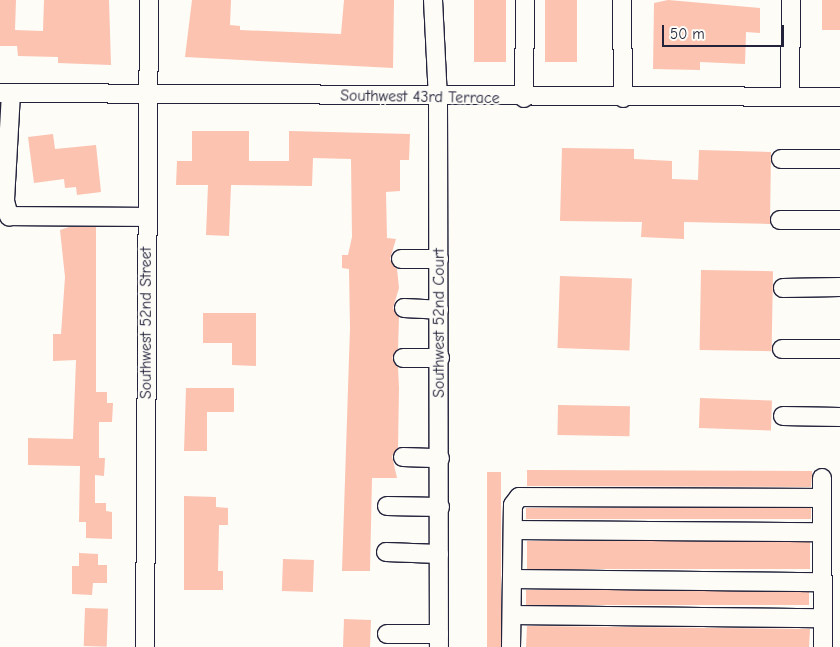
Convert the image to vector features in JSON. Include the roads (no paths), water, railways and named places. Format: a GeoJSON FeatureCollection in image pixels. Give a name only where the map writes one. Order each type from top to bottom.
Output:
{"type":"FeatureCollection","features":[{"type":"Feature","properties":{"kind":"street","name":"Southwest 52nd Street"},"geometry":{"type":"LineString","coordinates":[[145,647],[149,0]]}},
{"type":"Feature","properties":{"kind":"street","name":"Southwest 52nd Court"},"geometry":{"type":"LineString","coordinates":[[433,0],[438,98],[440,358],[439,641]]}},
{"type":"Feature","properties":{"kind":"street"},"geometry":{"type":"LineString","coordinates":[[524,98],[525,0]]}},
{"type":"Feature","properties":{"kind":"street"},"geometry":{"type":"LineString","coordinates":[[622,0],[623,98]]}},
{"type":"Feature","properties":{"kind":"street"},"geometry":{"type":"LineString","coordinates":[[790,96],[791,0]]}},
{"type":"Feature","properties":{"kind":"street","name":"Southwest 43rd Terrace"},"geometry":{"type":"LineString","coordinates":[[5,93],[147,93],[438,98],[840,97]]}},
{"type":"Feature","properties":{"kind":"street"},"geometry":{"type":"LineString","coordinates":[[5,93],[5,202],[9,216],[147,217]]}},
{"type":"Feature","properties":{"kind":"street"},"geometry":{"type":"LineString","coordinates":[[781,159],[840,159]]}},
{"type":"Feature","properties":{"kind":"street"},"geometry":{"type":"LineString","coordinates":[[780,220],[840,220]]}},
{"type":"Feature","properties":{"kind":"street"},"geometry":{"type":"LineString","coordinates":[[401,259],[439,260]]}},
{"type":"Feature","properties":{"kind":"street"},"geometry":{"type":"LineString","coordinates":[[783,288],[840,287]]}},
{"type":"Feature","properties":{"kind":"street"},"geometry":{"type":"LineString","coordinates":[[404,308],[439,310]]}},
{"type":"Feature","properties":{"kind":"street"},"geometry":{"type":"LineString","coordinates":[[782,349],[840,349]]}},
{"type":"Feature","properties":{"kind":"street"},"geometry":{"type":"LineString","coordinates":[[403,358],[440,358]]}},
{"type":"Feature","properties":{"kind":"street"},"geometry":{"type":"LineString","coordinates":[[783,416],[840,418]]}},
{"type":"Feature","properties":{"kind":"street"},"geometry":{"type":"LineString","coordinates":[[403,457],[440,458]]}},
{"type":"Feature","properties":{"kind":"street"},"geometry":{"type":"LineString","coordinates":[[822,478],[821,618],[823,647]]}},
{"type":"Feature","properties":{"kind":"street"},"geometry":{"type":"LineString","coordinates":[[511,647],[513,505],[519,497],[821,498]]}},
{"type":"Feature","properties":{"kind":"street"},"geometry":{"type":"LineString","coordinates":[[387,506],[440,507]]}},
{"type":"Feature","properties":{"kind":"street"},"geometry":{"type":"LineString","coordinates":[[513,530],[822,532]]}},
{"type":"Feature","properties":{"kind":"street"},"geometry":{"type":"LineString","coordinates":[[386,552],[439,554]]}},
{"type":"Feature","properties":{"kind":"street"},"geometry":{"type":"LineString","coordinates":[[512,580],[822,582]]}},
{"type":"Feature","properties":{"kind":"street"},"geometry":{"type":"LineString","coordinates":[[512,615],[821,618]]}},
{"type":"Feature","properties":{"kind":"street"},"geometry":{"type":"LineString","coordinates":[[387,634],[439,641]]}}]}
